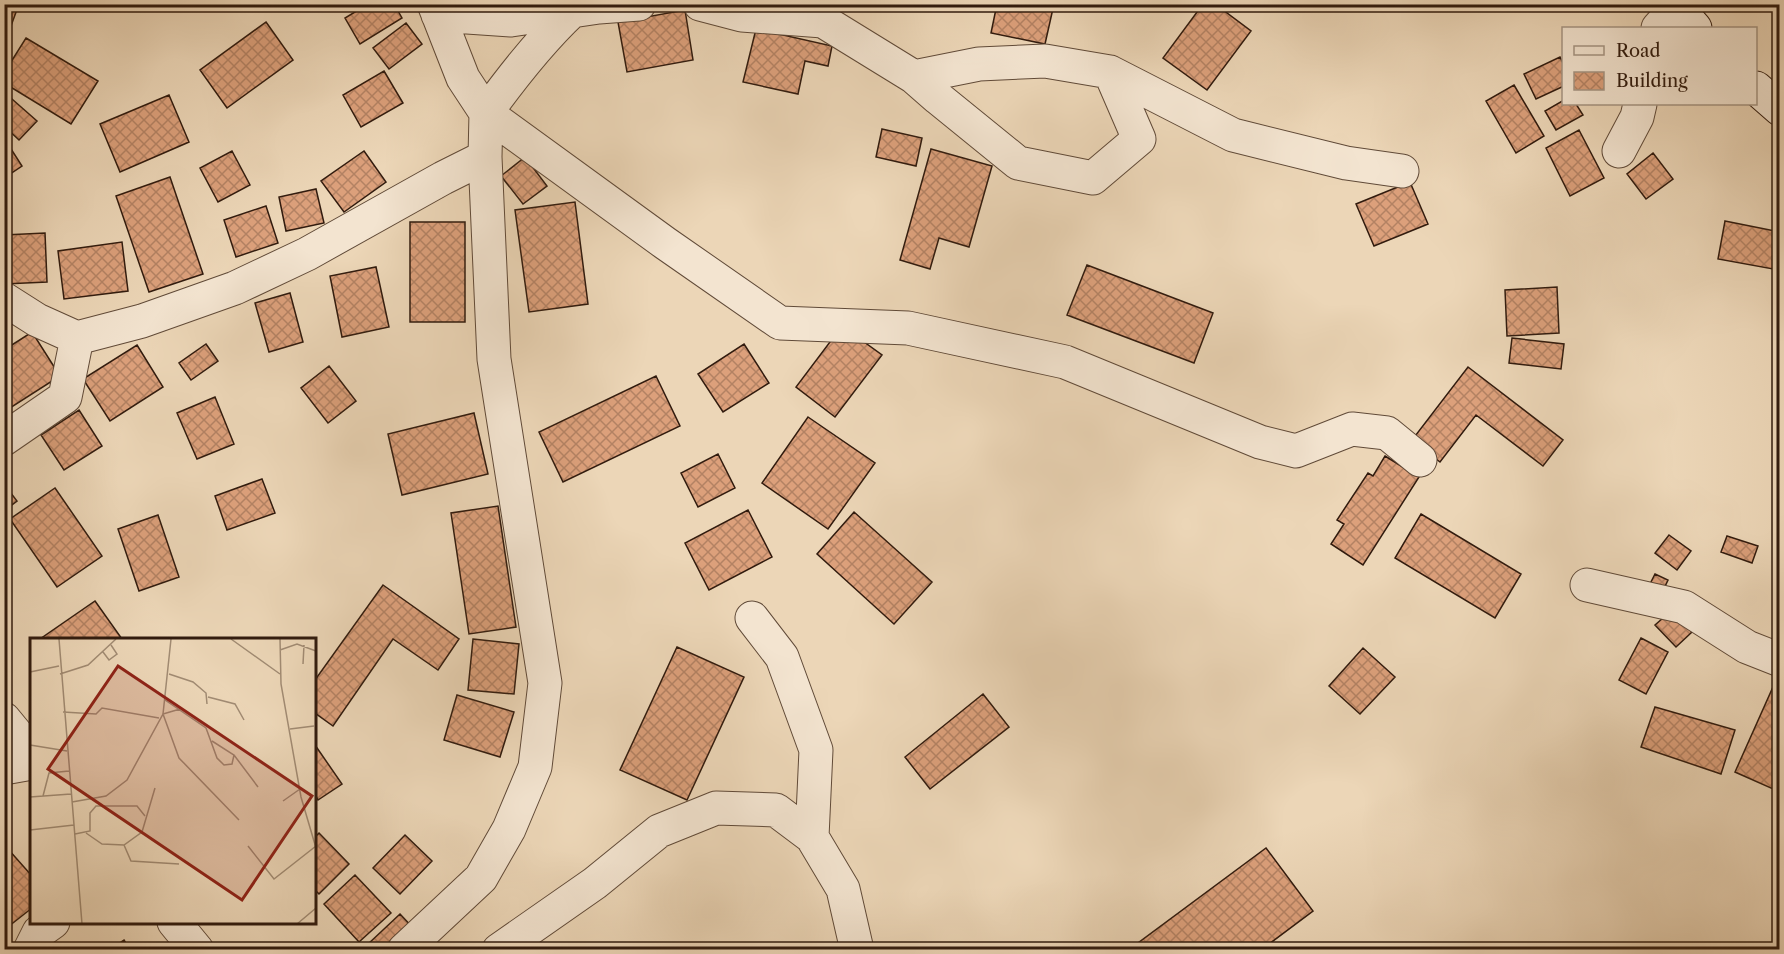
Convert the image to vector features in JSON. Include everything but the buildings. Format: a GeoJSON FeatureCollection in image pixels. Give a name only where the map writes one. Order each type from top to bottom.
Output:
{"type":"FeatureCollection","features":[{"type":"Feature","properties":{"kind":"street"},"geometry":{"type":"LineString","coordinates":[[639,4],[511,20],[436,10],[463,78],[486,113],[780,323],[909,328],[1065,362],[1260,442],[1296,451],[1352,429],[1387,433],[1420,460]]}},
{"type":"Feature","properties":{"kind":"street"},"geometry":{"type":"LineString","coordinates":[[700,4],[742,15],[823,21],[914,77],[1018,162],[1093,177],[1139,139],[1110,72]]}},
{"type":"Feature","properties":{"kind":"street"},"geometry":{"type":"LineString","coordinates":[[404,950],[481,878],[509,829],[535,767],[545,683],[494,358],[486,113],[518,69],[550,31],[572,11]]}},
{"type":"Feature","properties":{"kind":"street"},"geometry":{"type":"LineString","coordinates":[[914,77],[979,64],[1045,61],[1110,72],[1233,135],[1346,163],[1402,171]]}},
{"type":"Feature","properties":{"kind":"street"},"geometry":{"type":"LineString","coordinates":[[1757,90],[1779,109]]}},
{"type":"Feature","properties":{"kind":"street"},"geometry":{"type":"LineString","coordinates":[[1619,151],[1637,117],[1640,105]]}},
{"type":"Feature","properties":{"kind":"street"},"geometry":{"type":"LineString","coordinates":[[4,299],[37,320],[77,338],[141,321],[235,288],[307,254],[443,178],[486,157]]}},
{"type":"Feature","properties":{"kind":"street"},"geometry":{"type":"LineString","coordinates":[[4,439],[65,397],[77,338]]}},
{"type":"Feature","properties":{"kind":"street"},"geometry":{"type":"LineString","coordinates":[[1587,585],[1684,607],[1747,647],[1779,660]]}},
{"type":"Feature","properties":{"kind":"street"},"geometry":{"type":"LineString","coordinates":[[752,618],[782,657],[816,750],[812,837]]}},
{"type":"Feature","properties":{"kind":"street"},"geometry":{"type":"LineString","coordinates":[[4,719],[30,751]]}},
{"type":"Feature","properties":{"kind":"street"},"geometry":{"type":"LineString","coordinates":[[4,768],[30,763]]}},
{"type":"Feature","properties":{"kind":"street"},"geometry":{"type":"LineString","coordinates":[[499,950],[595,883],[658,831],[716,808],[776,810],[812,837],[843,889],[857,950]]}},
{"type":"Feature","properties":{"kind":"street"},"geometry":{"type":"LineString","coordinates":[[30,950],[39,932],[50,924]]}},
{"type":"Feature","properties":{"kind":"street"},"geometry":{"type":"LineString","coordinates":[[176,924],[197,950]]}}]}
